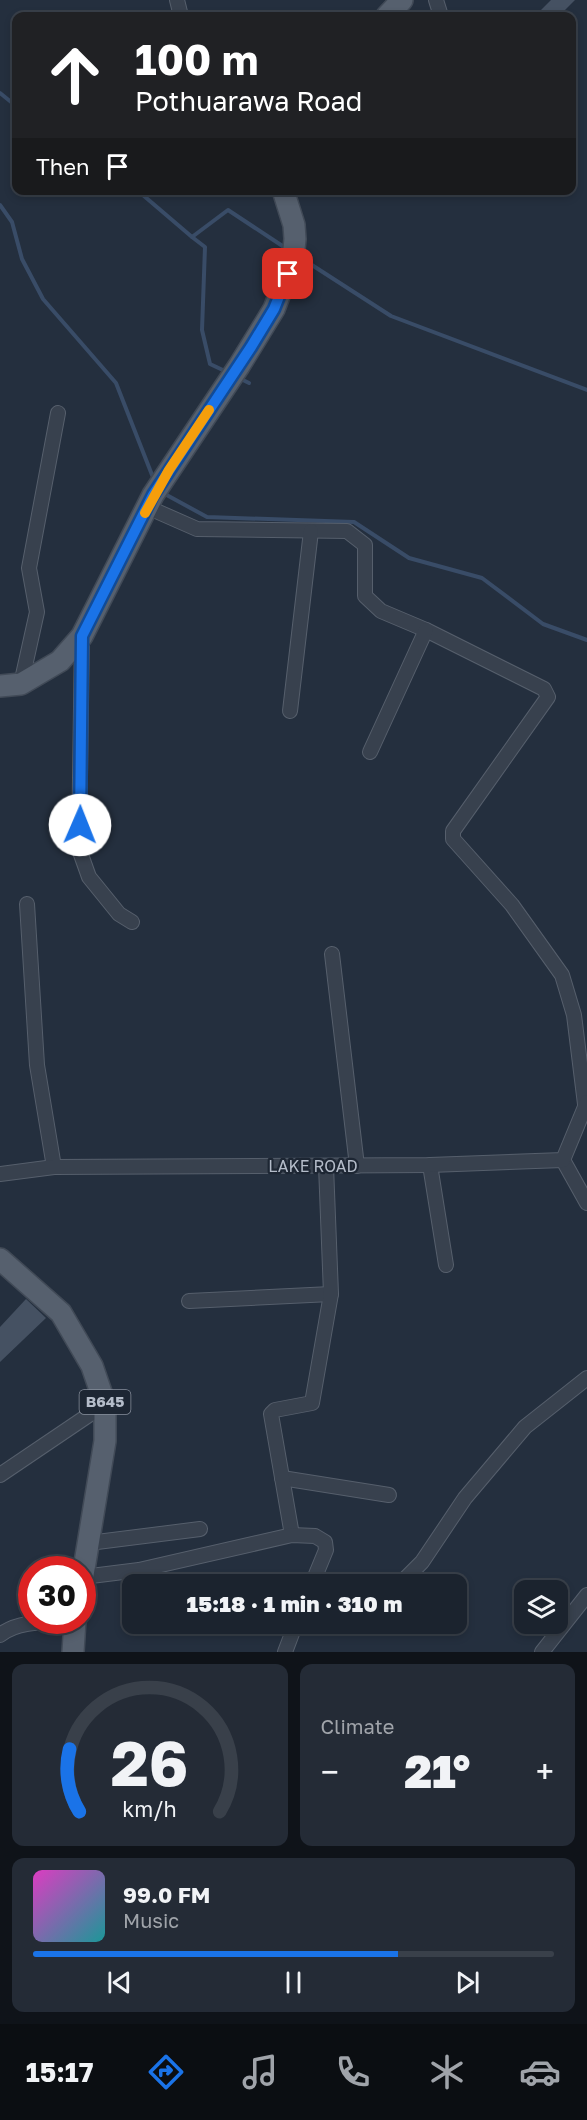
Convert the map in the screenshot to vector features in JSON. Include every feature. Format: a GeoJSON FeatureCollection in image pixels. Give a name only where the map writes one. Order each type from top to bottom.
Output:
{"type":"FeatureCollection","features":[{"type":"Feature","properties":{"kind":"main road"},"geometry":{"type":"LineString","coordinates":[[391,12],[402,0]]}},
{"type":"Feature","properties":{"kind":"main road"},"geometry":{"type":"LineString","coordinates":[[10,685],[60,661],[82,636],[150,501],[274,309],[294,249],[294,225],[285,195]]}},
{"type":"Feature","properties":{"kind":"main road","name":"B645"},"geometry":{"type":"LineString","coordinates":[[0,1259],[61,1313],[92,1366],[105,1404],[105,1441],[87,1556]]}},
{"type":"Feature","properties":{"kind":"main road"},"geometry":{"type":"LineString","coordinates":[[72,1652],[73,1634]]}},
{"type":"Feature","properties":{"kind":"street"},"geometry":{"type":"LineString","coordinates":[[10,685],[37,612],[29,568],[58,413]]}},
{"type":"Feature","properties":{"kind":"street"},"geometry":{"type":"LineString","coordinates":[[150,501],[197,529],[347,531],[365,545],[365,596],[381,611],[426,630],[544,689],[548,697],[453,831],[453,839],[512,905],[562,975],[574,1015],[586,1103],[563,1160],[587,1203]]}},
{"type":"Feature","properties":{"kind":"street"},"geometry":{"type":"LineString","coordinates":[[290,711],[311,531]]}},
{"type":"Feature","properties":{"kind":"street"},"geometry":{"type":"LineString","coordinates":[[370,752],[426,630]]}},
{"type":"Feature","properties":{"kind":"street"},"geometry":{"type":"LineString","coordinates":[[82,636],[80,849],[89,877],[119,914],[132,922]]}},
{"type":"Feature","properties":{"kind":"street"},"geometry":{"type":"LineString","coordinates":[[27,904],[37,1065],[54,1167]]}},
{"type":"Feature","properties":{"kind":"street"},"geometry":{"type":"LineString","coordinates":[[332,954],[357,1166]]}},
{"type":"Feature","properties":{"kind":"street","name":"LAKE ROAD"},"geometry":{"type":"LineString","coordinates":[[0,1174],[54,1167],[430,1165],[563,1160]]}},
{"type":"Feature","properties":{"kind":"street"},"geometry":{"type":"LineString","coordinates":[[430,1165],[446,1265]]}},
{"type":"Feature","properties":{"kind":"street"},"geometry":{"type":"LineString","coordinates":[[292,1535],[271,1414],[275,1410],[312,1403],[331,1294],[326,1166]]}},
{"type":"Feature","properties":{"kind":"street"},"geometry":{"type":"LineString","coordinates":[[189,1301],[331,1294]]}},
{"type":"Feature","properties":{"kind":"street"},"geometry":{"type":"LineString","coordinates":[[410,1574],[422,1562],[465,1498],[525,1427],[587,1378]]}},
{"type":"Feature","properties":{"kind":"street"},"geometry":{"type":"LineString","coordinates":[[0,1475],[105,1404]]}},
{"type":"Feature","properties":{"kind":"street"},"geometry":{"type":"LineString","coordinates":[[282,1478],[389,1496]]}},
{"type":"Feature","properties":{"kind":"street"},"geometry":{"type":"LineString","coordinates":[[89,1543],[200,1529]]}},
{"type":"Feature","properties":{"kind":"street"},"geometry":{"type":"LineString","coordinates":[[96,1577],[140,1570],[292,1535],[315,1536],[325,1542],[327,1550],[316,1574]]}},
{"type":"Feature","properties":{"kind":"street"},"geometry":{"type":"LineString","coordinates":[[542,1652],[587,1595]]}},
{"type":"Feature","properties":{"kind":"street"},"geometry":{"type":"LineString","coordinates":[[0,1635],[18,1626]]}},
{"type":"Feature","properties":{"kind":"street"},"geometry":{"type":"LineString","coordinates":[[285,1652],[292,1634]]}},
{"type":"Feature","properties":{"kind":"building"},"geometry":{"type":"Polygon","coordinates":[[[551,0],[575,0],[563,12],[541,10],[551,0]]]}},
{"type":"Feature","properties":{"kind":"building"},"geometry":{"type":"Polygon","coordinates":[[[26,1299],[46,1318],[0,1362],[0,1327],[26,1299]]]}},
{"type":"Feature","properties":{"kind":"waterway"},"geometry":{"type":"LineString","coordinates":[[0,93],[12,103]]}},
{"type":"Feature","properties":{"kind":"waterway"},"geometry":{"type":"LineString","coordinates":[[143,195],[192,237],[228,210],[287,249]]}},
{"type":"Feature","properties":{"kind":"waterway"},"geometry":{"type":"LineString","coordinates":[[0,205],[12,222],[22,259],[43,299],[116,383],[154,480]]}},
{"type":"Feature","properties":{"kind":"waterway"},"geometry":{"type":"LineString","coordinates":[[192,237],[205,247],[202,330],[210,364],[227,372]]}},
{"type":"Feature","properties":{"kind":"waterway"},"geometry":{"type":"LineString","coordinates":[[301,258],[391,316],[587,390]]}},
{"type":"Feature","properties":{"kind":"waterway"},"geometry":{"type":"LineString","coordinates":[[239,378],[249,383]]}},
{"type":"Feature","properties":{"kind":"waterway"},"geometry":{"type":"LineString","coordinates":[[163,493],[207,517],[354,522],[409,558],[482,578],[543,624],[587,640]]}},
{"type":"Feature","properties":{"kind":"slow traffic"},"geometry":{"type":"LineString","coordinates":[[145,513],[153,495],[209,410]]}},
{"type":"Feature","properties":{"kind":"route"},"geometry":{"type":"LineString","coordinates":[[80,825],[82,636],[153,495],[251,347],[274,309],[288,274]]}}]}
